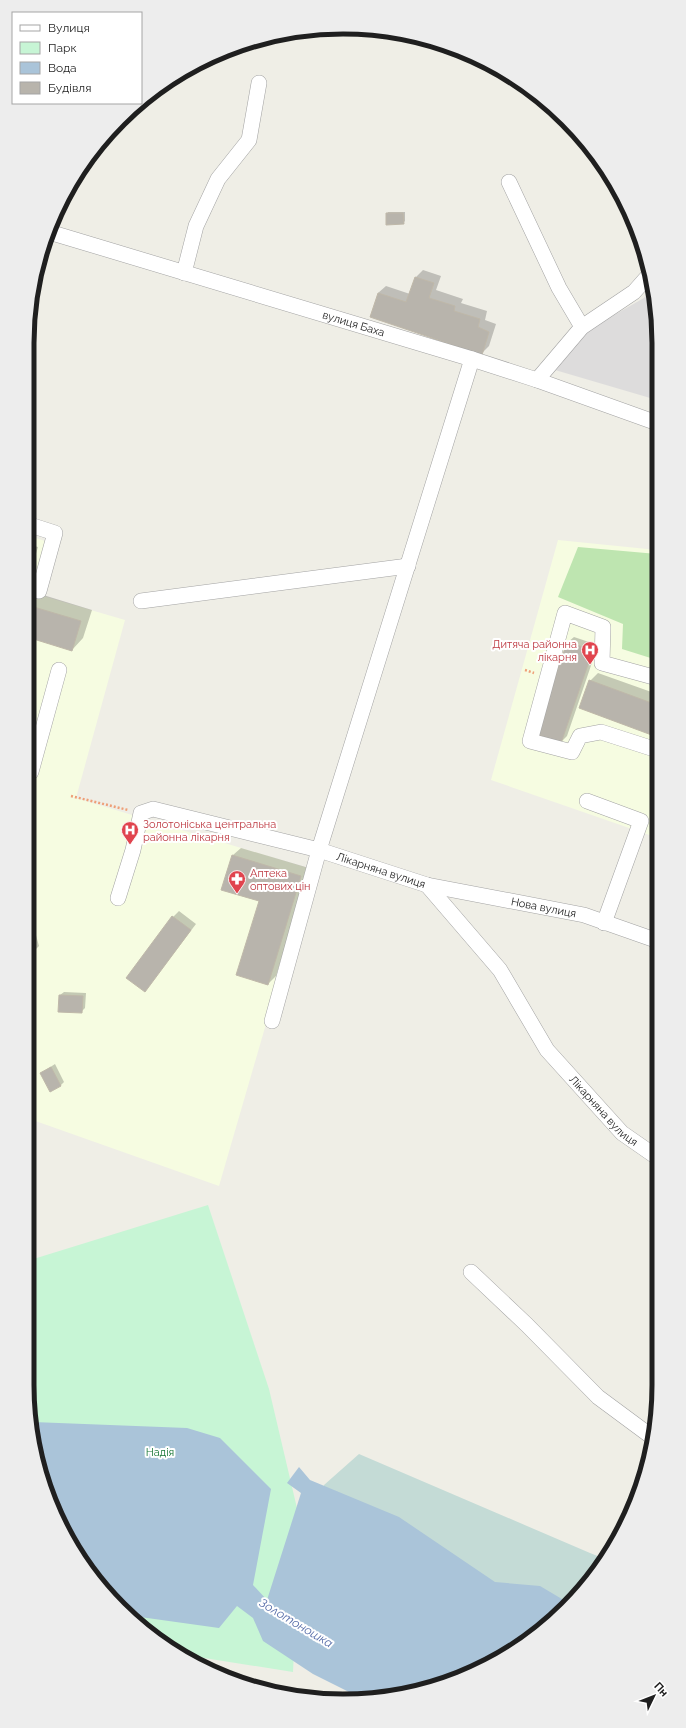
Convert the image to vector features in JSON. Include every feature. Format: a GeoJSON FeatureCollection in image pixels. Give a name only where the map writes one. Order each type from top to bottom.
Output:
{"type":"FeatureCollection","features":[{"type":"Feature","properties":{"kind":"street"},"geometry":{"type":"LineString","coordinates":[[184,273],[196,226],[218,179],[249,140],[260,83]]}},
{"type":"Feature","properties":{"kind":"street"},"geometry":{"type":"LineString","coordinates":[[509,182],[559,288],[582,327]]}},
{"type":"Feature","properties":{"kind":"street","name":"вулиця Баха"},"geometry":{"type":"LineString","coordinates":[[54,234],[472,359],[652,421]]}},
{"type":"Feature","properties":{"kind":"street"},"geometry":{"type":"LineString","coordinates":[[536,380],[582,327],[634,292],[645,279]]}},
{"type":"Feature","properties":{"kind":"street"},"geometry":{"type":"LineString","coordinates":[[272,1020],[320,850],[472,359]]}},
{"type":"Feature","properties":{"kind":"street"},"geometry":{"type":"LineString","coordinates":[[34,526],[55,533],[39,590]]}},
{"type":"Feature","properties":{"kind":"street"},"geometry":{"type":"LineString","coordinates":[[141,601],[408,566]]}},
{"type":"Feature","properties":{"kind":"street"},"geometry":{"type":"LineString","coordinates":[[652,677],[602,663],[604,627],[565,613],[530,741],[572,752],[580,736],[601,732],[652,748]]}},
{"type":"Feature","properties":{"kind":"street"},"geometry":{"type":"LineString","coordinates":[[34,761],[58,670]]}},
{"type":"Feature","properties":{"kind":"street"},"geometry":{"type":"LineString","coordinates":[[587,801],[641,821],[604,923]]}},
{"type":"Feature","properties":{"kind":"street","name":"Лікарняна вулиця"},"geometry":{"type":"LineString","coordinates":[[141,813],[153,809],[320,850],[427,885],[500,970],[547,1050],[622,1133],[652,1154]]}},
{"type":"Feature","properties":{"kind":"street"},"geometry":{"type":"LineString","coordinates":[[118,898],[133,850],[141,813]]}},
{"type":"Feature","properties":{"kind":"street","name":"Нова вулиця"},"geometry":{"type":"LineString","coordinates":[[427,885],[584,915],[652,939]]}},
{"type":"Feature","properties":{"kind":"street"},"geometry":{"type":"LineString","coordinates":[[471,1272],[527,1325],[598,1397],[648,1434]]}},
{"type":"Feature","properties":{"kind":"path"},"geometry":{"type":"LineString","coordinates":[[525,670],[534,673]]}},
{"type":"Feature","properties":{"kind":"path"},"geometry":{"type":"LineString","coordinates":[[70,796],[141,813]]}},
{"type":"Feature","properties":{"kind":"shaded area"},"geometry":{"type":"Polygon","coordinates":[[[647,293],[652,343],[652,399],[555,370],[586,331],[644,298],[647,293]]]}},
{"type":"Feature","properties":{"kind":"shaded area","name":"Золотоніська центральна районна лікарня"},"geometry":{"type":"Polygon","coordinates":[[[34,537],[51,543],[36,594],[125,620],[76,798],[311,869],[219,1186],[34,1120],[34,537]]]}},
{"type":"Feature","properties":{"kind":"shaded area","name":"Дитяча районна лікарня"},"geometry":{"type":"Polygon","coordinates":[[[558,540],[652,549],[652,836],[491,780],[558,540]]]}},
{"type":"Feature","properties":{"kind":"shaded area"},"geometry":{"type":"Polygon","coordinates":[[[359,1454],[600,1557],[575,1589],[547,1617],[515,1642],[480,1662],[442,1678],[401,1688],[310,1530],[324,1485],[359,1454]]]}},
{"type":"Feature","properties":{"kind":"green space"},"geometry":{"type":"Polygon","coordinates":[[[578,547],[652,554],[652,658],[622,649],[623,624],[558,597],[578,547]]]}},
{"type":"Feature","properties":{"kind":"green space","name":"Надія"},"geometry":{"type":"Polygon","coordinates":[[[208,1205],[269,1389],[300,1521],[293,1672],[195,1657],[188,1653],[171,1642],[139,1617],[111,1589],[86,1557],[75,1540],[50,1484],[40,1445],[37,1425],[34,1385],[34,1259],[208,1205]]]}},
{"type":"Feature","properties":{"kind":"water","name":"Золотоношка"},"geometry":{"type":"Polygon","coordinates":[[[37,1422],[187,1428],[220,1438],[271,1489],[253,1585],[267,1600],[301,1493],[287,1483],[299,1467],[310,1480],[399,1517],[495,1582],[540,1586],[564,1600],[547,1617],[515,1642],[480,1662],[442,1678],[403,1688],[363,1693],[352,1694],[313,1674],[263,1641],[253,1618],[237,1606],[219,1628],[139,1617],[111,1589],[86,1557],[66,1522],[50,1484],[40,1445],[37,1422]]]}},
{"type":"Feature","properties":{"kind":"building"},"geometry":{"type":"Polygon","coordinates":[[[386,213],[403,213],[404,224],[386,225],[386,213]]]}},
{"type":"Feature","properties":{"kind":"building"},"geometry":{"type":"Polygon","coordinates":[[[415,277],[434,283],[429,298],[455,306],[454,311],[480,319],[478,327],[489,332],[482,355],[370,317],[378,293],[406,302],[415,277]]]}},
{"type":"Feature","properties":{"kind":"building"},"geometry":{"type":"Polygon","coordinates":[[[34,607],[81,621],[72,651],[34,639],[34,607]]]}},
{"type":"Feature","properties":{"kind":"building"},"geometry":{"type":"Polygon","coordinates":[[[567,642],[593,650],[561,743],[536,734],[567,642]]]}},
{"type":"Feature","properties":{"kind":"building"},"geometry":{"type":"Polygon","coordinates":[[[589,680],[652,703],[652,735],[579,708],[589,680]]]}},
{"type":"Feature","properties":{"kind":"building"},"geometry":{"type":"Polygon","coordinates":[[[232,855],[301,876],[268,985],[236,975],[259,901],[221,890],[232,855]]]}},
{"type":"Feature","properties":{"kind":"building"},"geometry":{"type":"Polygon","coordinates":[[[172,916],[191,930],[145,992],[126,978],[172,916]]]}},
{"type":"Feature","properties":{"kind":"building"},"geometry":{"type":"Polygon","coordinates":[[[59,995],[83,996],[82,1013],[58,1012],[59,995]]]}},
{"type":"Feature","properties":{"kind":"building"},"geometry":{"type":"Polygon","coordinates":[[[51,1067],[61,1086],[50,1092],[40,1073],[51,1067]]]}},
{"type":"Feature","properties":{"kind":"place","name":"Дитяча районна лікарня"},"geometry":{"type":"Point","coordinates":[590,665]}},
{"type":"Feature","properties":{"kind":"place","name":"Золотоніська центральна районна лікарня"},"geometry":{"type":"Point","coordinates":[130,845]}},
{"type":"Feature","properties":{"kind":"place","name":"Аптека оптових цін"},"geometry":{"type":"Point","coordinates":[237,894]}}]}
